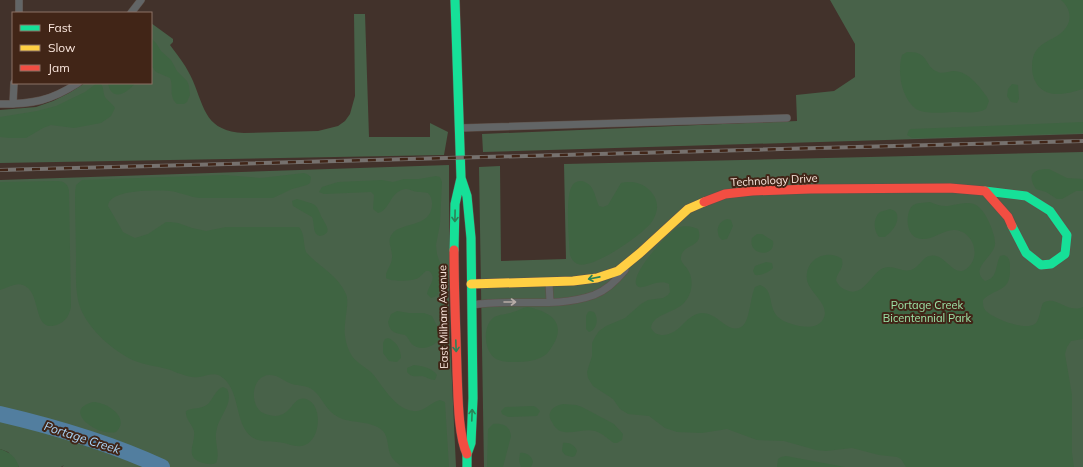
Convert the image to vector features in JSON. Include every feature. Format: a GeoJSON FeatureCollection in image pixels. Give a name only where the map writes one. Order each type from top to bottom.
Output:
{"type":"FeatureCollection","features":[{"type":"Feature","properties":{"kind":"street"},"geometry":{"type":"LineString","coordinates":[[19,11],[20,0]]}},
{"type":"Feature","properties":{"kind":"street"},"geometry":{"type":"LineString","coordinates":[[132,12],[141,0]]}},
{"type":"Feature","properties":{"kind":"street","name":"East Milham Avenue"},"geometry":{"type":"LineString","coordinates":[[455,0],[460,128],[460,178],[455,204],[454,285],[458,400],[463,446],[467,454]]}},
{"type":"Feature","properties":{"kind":"street"},"geometry":{"type":"LineString","coordinates":[[13,104],[14,84]]}},
{"type":"Feature","properties":{"kind":"street"},"geometry":{"type":"LineString","coordinates":[[0,104],[40,102],[65,91],[76,84]]}},
{"type":"Feature","properties":{"kind":"street"},"geometry":{"type":"LineString","coordinates":[[460,128],[787,118]]}},
{"type":"Feature","properties":{"kind":"street","name":"East Milham Avenue"},"geometry":{"type":"LineString","coordinates":[[460,178],[467,196],[471,238],[472,406],[471,443],[467,454],[467,467]]}},
{"type":"Feature","properties":{"kind":"street","name":"Technology Drive"},"geometry":{"type":"LineString","coordinates":[[471,284],[573,281],[597,278],[618,271],[640,254],[688,209],[725,194],[752,191],[950,188],[985,191],[1026,196],[1050,211],[1067,235],[1065,254],[1051,264],[1041,266],[1026,253],[1008,217],[985,191]]}},
{"type":"Feature","properties":{"kind":"street"},"geometry":{"type":"LineString","coordinates":[[472,305],[490,302],[563,302],[595,295],[614,282],[640,254]]}},
{"type":"Feature","properties":{"kind":"street"},"geometry":{"type":"LineString","coordinates":[[549,282],[550,302]]}},
{"type":"Feature","properties":{"kind":"green space"},"geometry":{"type":"Polygon","coordinates":[[[830,0],[1083,0],[1083,134],[483,152],[482,134],[797,121],[796,95],[834,91],[855,77],[855,44],[830,0]]]}},
{"type":"Feature","properties":{"kind":"green space"},"geometry":{"type":"Polygon","coordinates":[[[1061,0],[1083,0],[1083,89],[1055,94],[1044,91],[1039,87],[1032,72],[1032,67],[1033,57],[1036,50],[1041,45],[1059,35],[1068,24],[1070,17],[1069,11],[1061,0]]]}},
{"type":"Feature","properties":{"kind":"green space"},"geometry":{"type":"Polygon","coordinates":[[[354,14],[365,14],[369,137],[430,137],[430,123],[448,132],[444,155],[0,163],[0,110],[36,107],[53,101],[83,84],[152,84],[152,24],[173,39],[173,42],[170,45],[188,71],[204,110],[214,123],[222,128],[244,133],[318,131],[338,126],[345,121],[350,114],[355,96],[354,14]]]}},
{"type":"Feature","properties":{"kind":"green space"},"geometry":{"type":"Polygon","coordinates":[[[152,39],[161,51],[171,60],[177,71],[187,81],[190,95],[187,102],[184,104],[177,104],[172,95],[170,78],[156,72],[152,66],[152,39]]]}},
{"type":"Feature","properties":{"kind":"green space"},"geometry":{"type":"Polygon","coordinates":[[[907,52],[914,52],[923,56],[932,68],[938,72],[943,73],[954,71],[969,77],[977,84],[987,97],[989,101],[986,109],[975,112],[936,113],[916,109],[907,98],[900,76],[902,55],[907,52]]]}},
{"type":"Feature","properties":{"kind":"green space"},"geometry":{"type":"Polygon","coordinates":[[[96,84],[101,84],[105,97],[115,108],[111,116],[101,123],[74,128],[51,125],[26,138],[0,137],[0,117],[37,111],[56,106],[85,92],[96,84]]]}},
{"type":"Feature","properties":{"kind":"green space"},"geometry":{"type":"Polygon","coordinates":[[[108,84],[134,84],[124,93],[120,94],[112,93],[108,84]]]}},
{"type":"Feature","properties":{"kind":"green space"},"geometry":{"type":"Polygon","coordinates":[[[1012,84],[1018,85],[1019,99],[1017,103],[1011,102],[1007,96],[1008,89],[1012,84]]]}},
{"type":"Feature","properties":{"kind":"green space"},"geometry":{"type":"Polygon","coordinates":[[[1083,122],[1083,133],[912,138],[907,135],[911,129],[1083,122]]]}},
{"type":"Feature","properties":{"kind":"green space","name":"Portage Creek Bicentennial Park"},"geometry":{"type":"Polygon","coordinates":[[[1083,152],[1083,467],[484,467],[479,167],[500,166],[501,261],[566,259],[564,164],[1083,152]]]}},
{"type":"Feature","properties":{"kind":"green space"},"geometry":{"type":"Polygon","coordinates":[[[449,165],[449,318],[456,467],[62,467],[64,465],[61,467],[19,467],[8,452],[0,449],[0,180],[449,165]]]}},
{"type":"Feature","properties":{"kind":"green space"},"geometry":{"type":"Polygon","coordinates":[[[1049,169],[1067,178],[1083,179],[1083,191],[1076,191],[1062,199],[1057,199],[1046,192],[1036,189],[1032,180],[1033,173],[1039,170],[1049,169]]]}},
{"type":"Feature","properties":{"kind":"green space"},"geometry":{"type":"Polygon","coordinates":[[[304,173],[311,177],[310,183],[292,189],[273,198],[200,198],[170,191],[145,191],[116,196],[110,200],[108,206],[123,232],[135,238],[148,234],[166,222],[178,223],[206,231],[226,227],[299,227],[303,236],[306,252],[338,281],[346,294],[347,303],[345,336],[348,349],[354,358],[371,372],[394,401],[406,409],[417,411],[424,409],[440,400],[445,402],[449,467],[401,466],[392,457],[383,431],[373,425],[349,421],[338,417],[330,411],[311,388],[292,384],[276,376],[269,375],[258,380],[254,392],[254,398],[259,410],[262,413],[277,416],[287,412],[297,401],[306,399],[315,407],[318,422],[317,429],[310,442],[302,446],[258,440],[250,436],[245,429],[241,421],[233,392],[229,384],[223,378],[214,374],[190,377],[169,369],[135,361],[110,346],[95,331],[80,307],[76,278],[75,193],[76,185],[82,180],[224,175],[261,178],[304,173]]]}},
{"type":"Feature","properties":{"kind":"green space"},"geometry":{"type":"Polygon","coordinates":[[[436,176],[440,177],[442,182],[440,224],[436,245],[440,263],[440,289],[437,296],[431,298],[427,294],[433,279],[432,274],[429,271],[426,271],[419,278],[413,280],[397,281],[386,278],[392,260],[390,237],[396,230],[415,224],[427,217],[431,212],[432,204],[428,193],[416,192],[408,189],[400,190],[385,208],[378,213],[373,209],[374,195],[371,192],[324,194],[319,192],[322,187],[338,182],[382,180],[393,182],[404,179],[419,179],[436,176]]]}},
{"type":"Feature","properties":{"kind":"green space"},"geometry":{"type":"Polygon","coordinates":[[[57,181],[65,183],[68,186],[69,191],[71,307],[64,321],[50,326],[44,324],[41,319],[29,289],[23,285],[17,284],[0,290],[0,182],[57,181]]]}},
{"type":"Feature","properties":{"kind":"green space"},"geometry":{"type":"Polygon","coordinates":[[[582,181],[592,188],[599,206],[603,207],[608,205],[621,183],[631,182],[641,184],[654,195],[657,203],[657,211],[653,220],[648,226],[630,241],[595,261],[585,264],[578,264],[574,262],[570,255],[568,209],[572,186],[582,181]]]}},
{"type":"Feature","properties":{"kind":"green space"},"geometry":{"type":"Polygon","coordinates":[[[297,199],[316,206],[326,225],[328,230],[327,233],[320,236],[317,235],[312,217],[293,206],[292,201],[297,199]]]}},
{"type":"Feature","properties":{"kind":"green space"},"geometry":{"type":"Polygon","coordinates":[[[930,202],[945,206],[972,203],[983,211],[988,220],[993,231],[995,245],[983,263],[980,272],[981,276],[985,281],[992,277],[996,271],[1000,256],[1004,255],[1007,257],[1010,266],[1010,276],[1005,286],[983,300],[984,309],[990,314],[1003,321],[1026,326],[1036,323],[1043,303],[1048,301],[1057,302],[1072,308],[1083,307],[1083,339],[1071,341],[1065,354],[1072,395],[1072,453],[1074,467],[906,467],[901,459],[897,457],[879,455],[852,448],[826,451],[816,450],[784,441],[757,440],[727,429],[702,433],[677,432],[665,428],[649,416],[628,414],[620,409],[613,399],[593,386],[588,378],[587,372],[592,356],[592,343],[599,331],[606,326],[625,318],[648,300],[663,298],[670,292],[669,284],[664,282],[659,282],[645,287],[638,287],[636,284],[636,278],[651,254],[677,228],[688,226],[698,229],[699,239],[696,243],[685,249],[681,257],[682,262],[691,277],[692,284],[689,295],[683,304],[656,319],[653,323],[651,328],[657,334],[663,335],[674,332],[692,316],[704,313],[710,315],[730,328],[741,327],[744,325],[748,315],[753,291],[755,287],[760,285],[764,287],[769,294],[774,312],[779,318],[799,326],[806,327],[817,325],[822,321],[825,315],[823,305],[807,280],[809,267],[817,258],[829,255],[842,259],[842,268],[836,280],[843,288],[853,292],[864,287],[877,272],[882,269],[888,267],[911,270],[928,256],[936,256],[953,268],[961,271],[966,269],[971,264],[974,259],[974,248],[972,242],[966,234],[961,231],[950,230],[927,239],[913,236],[908,224],[908,214],[912,206],[930,202]]]}},
{"type":"Feature","properties":{"kind":"green space"},"geometry":{"type":"Polygon","coordinates":[[[890,209],[895,211],[897,214],[896,224],[885,237],[879,237],[875,228],[876,217],[880,212],[890,209]]]}},
{"type":"Feature","properties":{"kind":"green space"},"geometry":{"type":"Polygon","coordinates":[[[727,219],[731,220],[733,226],[727,239],[722,240],[719,237],[718,226],[727,219]]]}},
{"type":"Feature","properties":{"kind":"green space"},"geometry":{"type":"Polygon","coordinates":[[[757,234],[762,234],[773,241],[773,246],[770,250],[762,253],[754,248],[752,238],[757,234]]]}},
{"type":"Feature","properties":{"kind":"green space"},"geometry":{"type":"Polygon","coordinates":[[[766,262],[772,263],[773,268],[760,275],[755,275],[753,271],[755,266],[766,262]]]}},
{"type":"Feature","properties":{"kind":"green space"},"geometry":{"type":"Polygon","coordinates":[[[527,307],[542,311],[554,319],[558,330],[557,337],[553,345],[548,353],[534,360],[525,362],[511,362],[496,359],[492,356],[487,345],[486,333],[489,322],[493,318],[500,315],[527,307]]]}},
{"type":"Feature","properties":{"kind":"green space"},"geometry":{"type":"Polygon","coordinates":[[[397,311],[424,313],[432,316],[439,330],[438,341],[433,345],[419,348],[412,344],[405,335],[396,333],[390,328],[388,322],[391,314],[397,311]]]}},
{"type":"Feature","properties":{"kind":"green space"},"geometry":{"type":"Polygon","coordinates":[[[590,311],[596,314],[597,320],[594,329],[589,332],[586,329],[586,316],[590,311]]]}},
{"type":"Feature","properties":{"kind":"green space"},"geometry":{"type":"Polygon","coordinates":[[[388,338],[396,343],[399,349],[401,358],[397,362],[389,361],[383,353],[383,343],[385,339],[388,338]]]}},
{"type":"Feature","properties":{"kind":"green space"},"geometry":{"type":"Polygon","coordinates":[[[414,365],[433,371],[437,375],[435,380],[422,376],[412,376],[409,374],[407,372],[407,368],[414,365]]]}},
{"type":"Feature","properties":{"kind":"green space"},"geometry":{"type":"Polygon","coordinates":[[[223,387],[227,389],[229,399],[216,433],[218,455],[216,463],[203,463],[193,458],[192,450],[194,431],[187,417],[186,411],[205,406],[210,402],[218,390],[223,387]]]}},
{"type":"Feature","properties":{"kind":"green space"},"geometry":{"type":"Polygon","coordinates":[[[93,402],[105,405],[119,416],[121,421],[120,427],[116,432],[100,431],[85,422],[80,411],[84,406],[93,402]]]}},
{"type":"Feature","properties":{"kind":"green space"},"geometry":{"type":"Polygon","coordinates":[[[563,404],[582,407],[614,424],[623,434],[622,440],[614,443],[603,435],[589,430],[571,432],[560,431],[551,421],[550,414],[554,408],[563,404]]]}},
{"type":"Feature","properties":{"kind":"green space"},"geometry":{"type":"Polygon","coordinates":[[[533,406],[540,411],[537,416],[508,417],[502,414],[501,411],[505,407],[533,406]]]}},
{"type":"Feature","properties":{"kind":"green space"},"geometry":{"type":"Polygon","coordinates":[[[493,424],[500,424],[508,428],[511,436],[503,467],[487,467],[488,429],[493,424]]]}},
{"type":"Feature","properties":{"kind":"green space"},"geometry":{"type":"Polygon","coordinates":[[[563,443],[570,444],[575,447],[577,451],[575,456],[572,457],[565,455],[562,451],[563,443]]]}},
{"type":"Feature","properties":{"kind":"green space"},"geometry":{"type":"Polygon","coordinates":[[[0,449],[12,455],[19,467],[0,467],[0,449]]]}},
{"type":"Feature","properties":{"kind":"green space"},"geometry":{"type":"Polygon","coordinates":[[[520,453],[530,456],[533,462],[531,467],[521,467],[519,461],[520,453]]]}},
{"type":"Feature","properties":{"kind":"green space"},"geometry":{"type":"Polygon","coordinates":[[[786,456],[845,467],[777,467],[778,459],[786,456]]]}},
{"type":"Feature","properties":{"kind":"waterway","name":"Portage Creek"},"geometry":{"type":"LineString","coordinates":[[0,414],[42,424],[82,436],[123,450],[162,467]]}},
{"type":"Feature","properties":{"kind":"railway"},"geometry":{"type":"LineString","coordinates":[[0,170],[1083,141]]}},
{"type":"Feature","properties":{"kind":"traffic: fast"},"geometry":{"type":"LineString","coordinates":[[454,250],[455,204],[461,178],[455,0]]}},
{"type":"Feature","properties":{"kind":"traffic: fast"},"geometry":{"type":"LineString","coordinates":[[461,178],[467,196],[471,238],[473,398],[471,443],[467,454],[467,467]]}},
{"type":"Feature","properties":{"kind":"traffic: fast"},"geometry":{"type":"LineString","coordinates":[[985,191],[1026,196],[1050,211],[1067,235],[1065,254],[1051,264],[1041,265],[1026,253],[1012,226]]}},
{"type":"Feature","properties":{"kind":"traffic: slow"},"geometry":{"type":"LineString","coordinates":[[471,284],[573,281],[597,278],[618,271],[688,209],[704,202]]}},
{"type":"Feature","properties":{"kind":"traffic: jam"},"geometry":{"type":"LineString","coordinates":[[704,202],[725,194],[752,191],[950,188],[985,191],[1008,217],[1012,226]]}},
{"type":"Feature","properties":{"kind":"traffic: jam"},"geometry":{"type":"LineString","coordinates":[[454,250],[458,403],[460,426],[467,454]]}}]}
